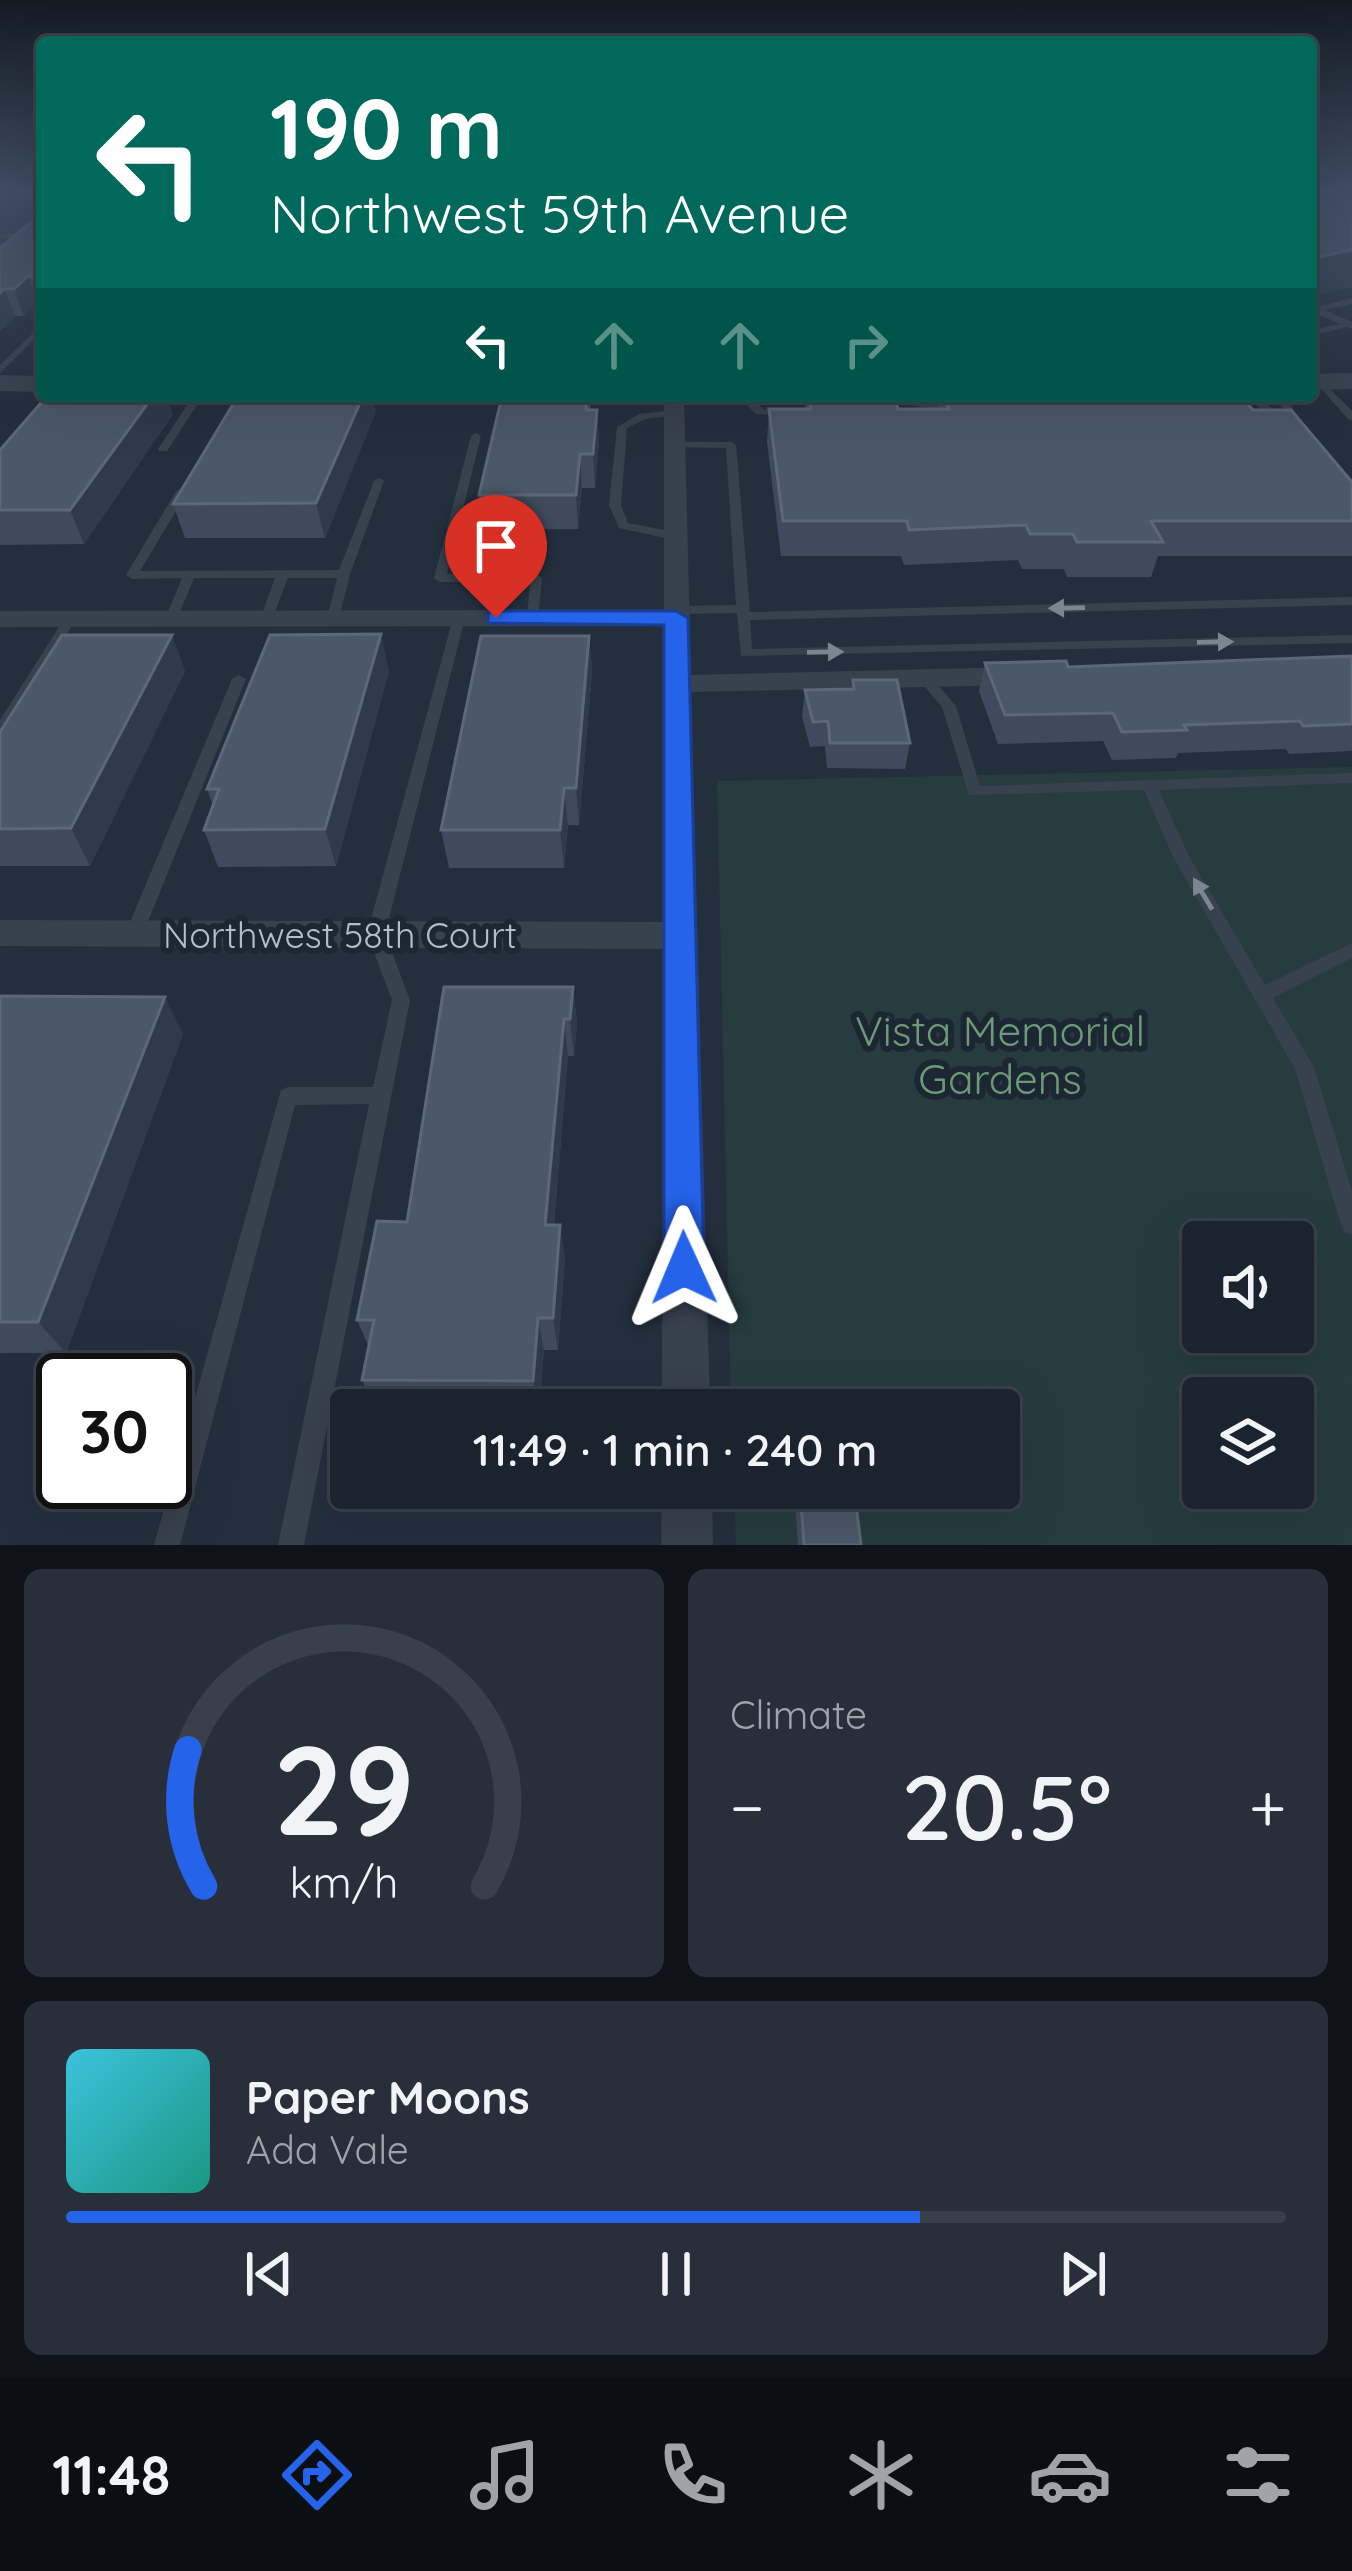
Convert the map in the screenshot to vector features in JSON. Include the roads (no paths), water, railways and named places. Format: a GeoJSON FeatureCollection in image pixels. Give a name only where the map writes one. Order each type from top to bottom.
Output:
{"type":"FeatureCollection","features":[{"type":"Feature","properties":{"kind":"street"},"geometry":{"type":"LineString","coordinates":[[1317,382],[1352,381]]}},
{"type":"Feature","properties":{"kind":"street"},"geometry":{"type":"LineString","coordinates":[[0,383],[36,384]]}},
{"type":"Feature","properties":{"kind":"street"},"geometry":{"type":"LineString","coordinates":[[674,418],[686,1389]]}},
{"type":"Feature","properties":{"kind":"street"},"geometry":{"type":"LineString","coordinates":[[0,620],[676,614]]}},
{"type":"Feature","properties":{"kind":"street"},"geometry":{"type":"LineString","coordinates":[[677,685],[1352,667]]}},
{"type":"Feature","properties":{"kind":"street","name":"Northwest 58th Court"},"geometry":{"type":"LineString","coordinates":[[0,933],[680,935]]}},
{"type":"Feature","properties":{"kind":"street"},"geometry":{"type":"LineString","coordinates":[[687,1509],[687,1545]]}},
{"type":"Feature","properties":{"kind":"lane"},"geometry":{"type":"LineString","coordinates":[[1317,308],[1352,302]]}},
{"type":"Feature","properties":{"kind":"lane"},"geometry":{"type":"LineString","coordinates":[[1317,311],[1351,324]]}},
{"type":"Feature","properties":{"kind":"lane"},"geometry":{"type":"LineString","coordinates":[[1317,332],[1351,324]]}},
{"type":"Feature","properties":{"kind":"lane"},"geometry":{"type":"LineString","coordinates":[[0,370],[36,333]]}},
{"type":"Feature","properties":{"kind":"lane"},"geometry":{"type":"LineString","coordinates":[[1317,384],[1352,417]]}},
{"type":"Feature","properties":{"kind":"lane"},"geometry":{"type":"LineString","coordinates":[[163,449],[194,402]]}},
{"type":"Feature","properties":{"kind":"lane"},"geometry":{"type":"LineString","coordinates":[[749,402],[760,412],[799,413]]}},
{"type":"Feature","properties":{"kind":"lane"},"geometry":{"type":"LineString","coordinates":[[1242,406],[1251,402]]}},
{"type":"Feature","properties":{"kind":"lane"},"geometry":{"type":"LineString","coordinates":[[1261,402],[1307,440]]}},
{"type":"Feature","properties":{"kind":"lane"},"geometry":{"type":"LineString","coordinates":[[1284,402],[1322,458]]}},
{"type":"Feature","properties":{"kind":"lane"},"geometry":{"type":"LineString","coordinates":[[910,403],[974,411]]}},
{"type":"Feature","properties":{"kind":"lane"},"geometry":{"type":"LineString","coordinates":[[675,536],[623,526],[615,505],[622,427],[643,416],[674,418],[731,445],[746,653],[1352,639]]}},
{"type":"Feature","properties":{"kind":"lane"},"geometry":{"type":"LineString","coordinates":[[476,436],[440,578],[536,578],[533,618]]}},
{"type":"Feature","properties":{"kind":"lane"},"geometry":{"type":"LineString","coordinates":[[191,476],[132,575],[344,574]]}},
{"type":"Feature","properties":{"kind":"lane"},"geometry":{"type":"LineString","coordinates":[[333,619],[344,574],[380,481]]}},
{"type":"Feature","properties":{"kind":"lane"},"geometry":{"type":"LineString","coordinates":[[505,578],[513,539]]}},
{"type":"Feature","properties":{"kind":"lane"},"geometry":{"type":"LineString","coordinates":[[171,619],[190,574]]}},
{"type":"Feature","properties":{"kind":"lane"},"geometry":{"type":"LineString","coordinates":[[266,619],[283,574]]}},
{"type":"Feature","properties":{"kind":"lane"},"geometry":{"type":"LineString","coordinates":[[676,614],[1352,601]]}},
{"type":"Feature","properties":{"kind":"lane"},"geometry":{"type":"LineString","coordinates":[[291,1545],[401,1000],[376,934],[459,618]]}},
{"type":"Feature","properties":{"kind":"lane"},"geometry":{"type":"LineString","coordinates":[[0,730],[70,619]]}},
{"type":"Feature","properties":{"kind":"lane"},"geometry":{"type":"LineString","coordinates":[[924,678],[949,706],[974,790],[1352,778]]}},
{"type":"Feature","properties":{"kind":"lane"},"geometry":{"type":"LineString","coordinates":[[134,934],[239,679]]}},
{"type":"Feature","properties":{"kind":"lane"},"geometry":{"type":"LineString","coordinates":[[1149,785],[1181,857],[1304,1067],[1352,1226]]}},
{"type":"Feature","properties":{"kind":"lane"},"geometry":{"type":"LineString","coordinates":[[1263,994],[1352,950]]}},
{"type":"Feature","properties":{"kind":"lane"},"geometry":{"type":"LineString","coordinates":[[167,1545],[288,1096],[382,1095]]}},
{"type":"Feature","properties":{"kind":"park label","name":"Vista Memorial Gardens"},"geometry":{"type":"Point","coordinates":[1000,1054]}}]}
